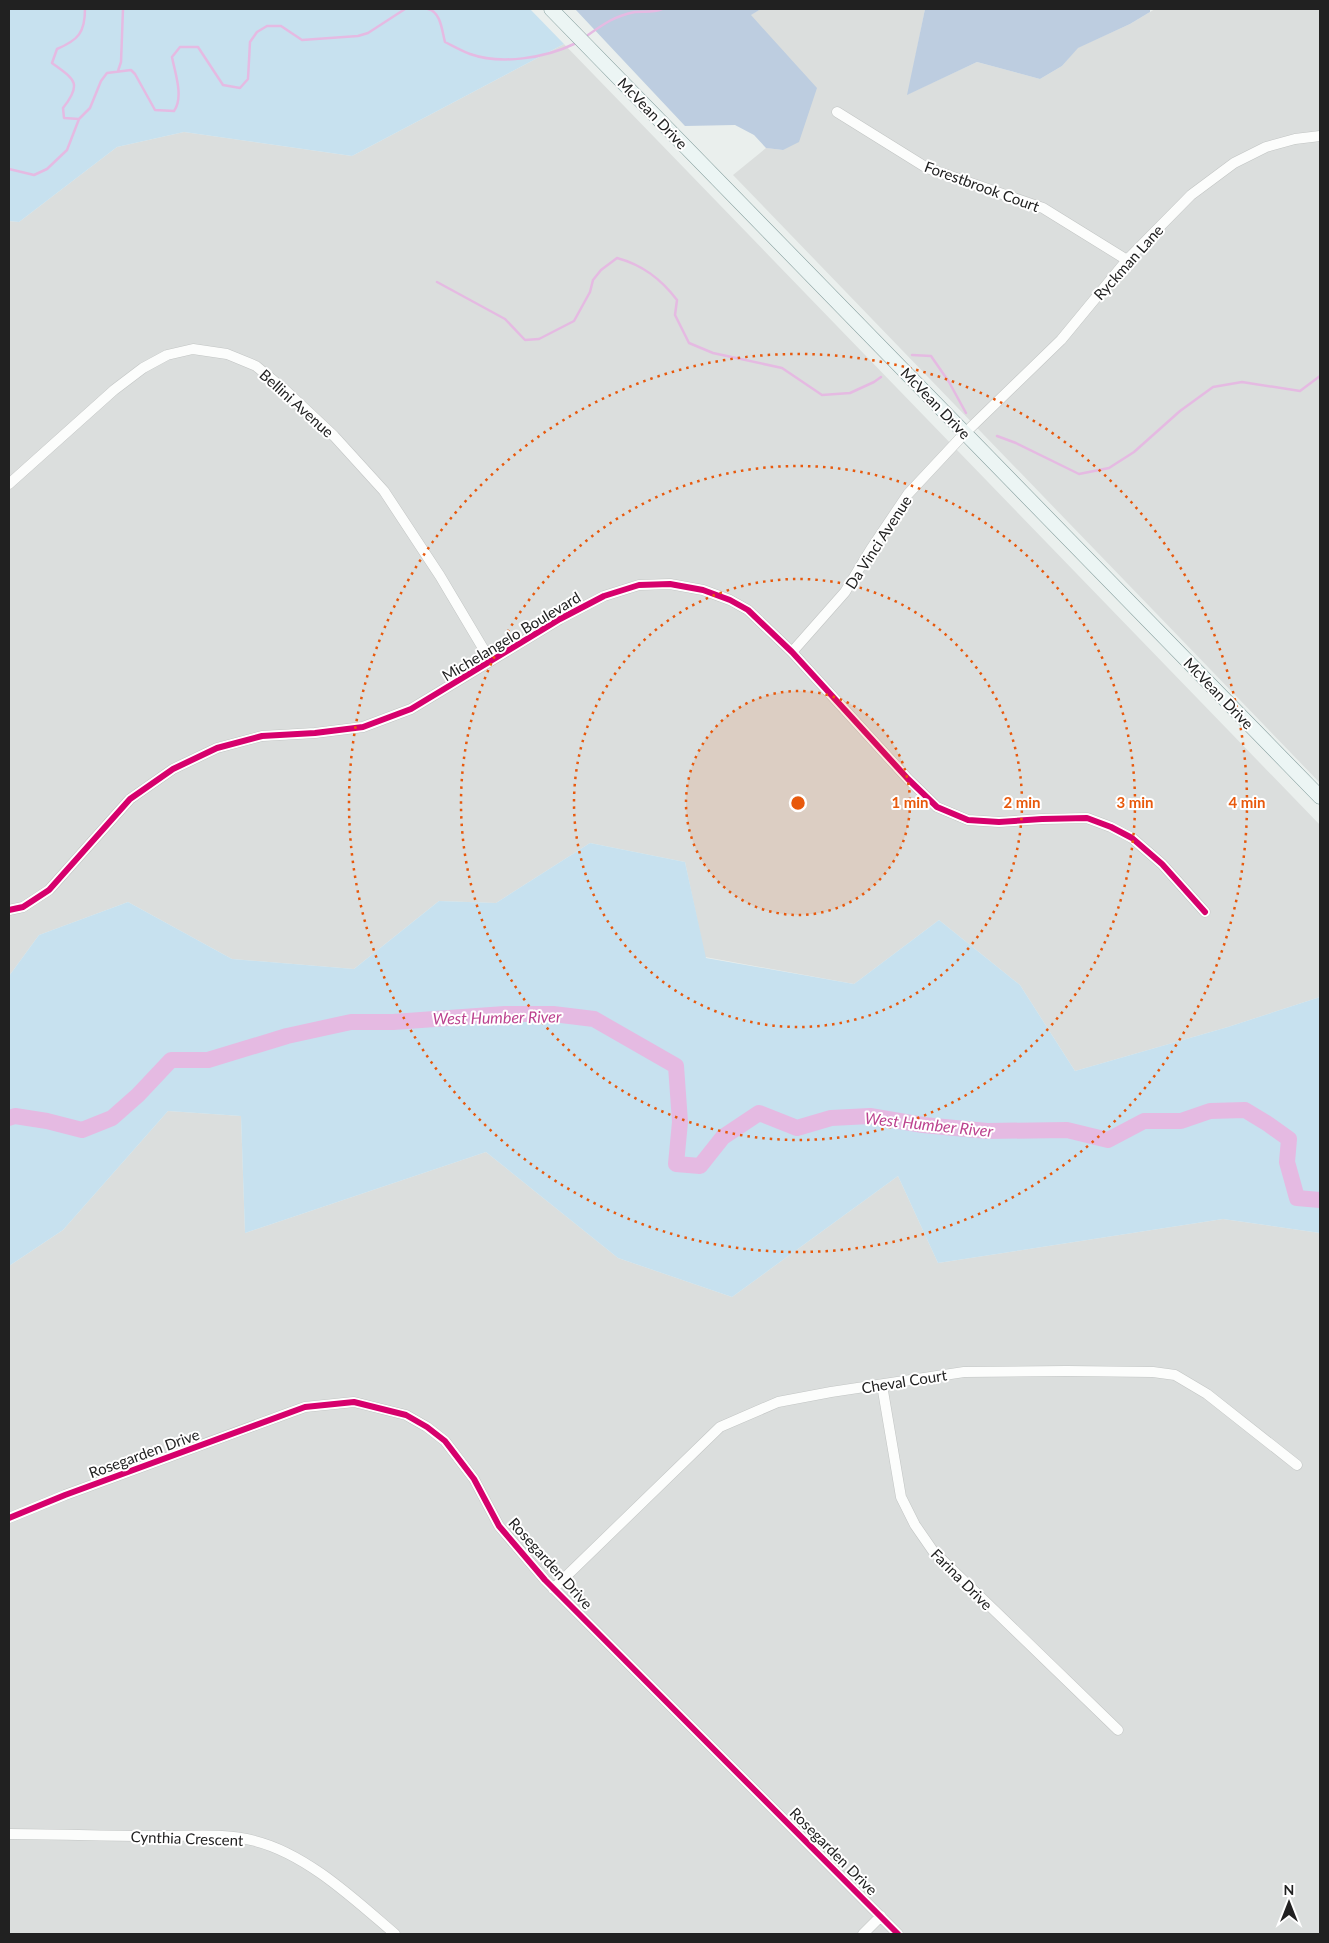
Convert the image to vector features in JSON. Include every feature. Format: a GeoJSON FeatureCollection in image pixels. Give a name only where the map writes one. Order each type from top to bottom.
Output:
{"type":"FeatureCollection","features":[{"type":"Feature","properties":{"kind":"main road","name":"McVean Drive"},"geometry":{"type":"LineString","coordinates":[[551,9],[1320,797]]}},
{"type":"Feature","properties":{"kind":"street","name":"Forestbrook Court"},"geometry":{"type":"LineString","coordinates":[[837,112],[927,168],[1043,208],[1127,260]]}},
{"type":"Feature","properties":{"kind":"street","name":"Ryckman Lane"},"geometry":{"type":"LineString","coordinates":[[966,433],[1061,340],[1127,260],[1191,195],[1234,163],[1266,147],[1295,139],[1320,136]]}},
{"type":"Feature","properties":{"kind":"street","name":"Bellini Avenue"},"geometry":{"type":"LineString","coordinates":[[9,484],[114,390],[143,368],[167,354],[194,349],[227,354],[256,366],[285,390],[334,436],[384,491],[440,576],[490,660]]}},
{"type":"Feature","properties":{"kind":"street","name":"Da Vinci Avenue"},"geometry":{"type":"LineString","coordinates":[[792,652],[845,592],[908,494],[966,433]]}},
{"type":"Feature","properties":{"kind":"street","name":"Michelangelo Boulevard"},"geometry":{"type":"LineString","coordinates":[[9,910],[24,907],[49,890],[130,799],[173,769],[217,748],[262,736],[315,733],[363,727],[411,709],[560,619],[604,596],[639,585],[670,584],[703,590],[730,600],[748,610],[792,652],[908,779],[937,807],[968,820],[999,822],[1087,818],[1111,827],[1132,838],[1162,864],[1205,912]]}},
{"type":"Feature","properties":{"kind":"street","name":"Cheval Court"},"geometry":{"type":"LineString","coordinates":[[553,1589],[720,1427],[778,1402],[882,1384],[964,1372],[1153,1372],[1175,1375],[1208,1394],[1297,1464]]}},
{"type":"Feature","properties":{"kind":"street","name":"Farina Drive"},"geometry":{"type":"LineString","coordinates":[[882,1384],[901,1497],[915,1525],[933,1551],[1118,1730]]}},
{"type":"Feature","properties":{"kind":"street","name":"Rosegarden Drive"},"geometry":{"type":"LineString","coordinates":[[9,1518],[65,1495],[305,1406],[354,1402],[406,1415],[427,1427],[445,1441],[474,1479],[500,1526],[553,1589],[898,1934]]}},
{"type":"Feature","properties":{"kind":"street","name":"Cynthia Crescent"},"geometry":{"type":"LineString","coordinates":[[9,1834],[217,1836],[255,1841],[281,1851],[312,1867],[396,1934]]}},
{"type":"Feature","properties":{"kind":"street"},"geometry":{"type":"LineString","coordinates":[[863,1934],[881,1916]]}},
{"type":"Feature","properties":{"kind":"shaded area"},"geometry":{"type":"Polygon","coordinates":[[[9,9],[530,9],[564,44],[352,156],[184,132],[117,147],[19,222],[9,221],[9,9]]]}},
{"type":"Feature","properties":{"kind":"shaded area"},"geometry":{"type":"Polygon","coordinates":[[[575,9],[761,9],[751,15],[817,88],[799,142],[783,150],[766,148],[754,135],[735,125],[685,126],[575,9]]]}},
{"type":"Feature","properties":{"kind":"shaded area"},"geometry":{"type":"Polygon","coordinates":[[[761,9],[925,9],[908,94],[977,62],[1040,79],[1062,66],[1077,48],[1130,24],[1155,9],[1320,9],[1320,783],[733,175],[766,148],[783,150],[750,15],[761,9]]]}},
{"type":"Feature","properties":{"kind":"shaded area"},"geometry":{"type":"Polygon","coordinates":[[[925,9],[1150,9],[1150,12],[1130,24],[1078,48],[1062,66],[1040,79],[977,62],[907,95],[925,9]]]}},
{"type":"Feature","properties":{"kind":"shaded area"},"geometry":{"type":"Polygon","coordinates":[[[564,44],[1320,825],[1320,997],[1228,1027],[1075,1071],[1020,985],[939,920],[854,984],[705,957],[685,862],[590,843],[496,903],[439,901],[354,969],[232,959],[128,902],[39,935],[9,976],[9,221],[19,222],[117,147],[184,132],[352,156],[564,44]]]}},
{"type":"Feature","properties":{"kind":"shaded area"},"geometry":{"type":"Polygon","coordinates":[[[590,843],[685,862],[706,958],[854,984],[939,920],[1020,985],[1075,1071],[1228,1027],[1320,997],[1320,1233],[1223,1219],[938,1263],[898,1176],[732,1297],[618,1258],[486,1152],[245,1233],[241,1116],[168,1111],[63,1230],[9,1266],[9,976],[39,935],[128,902],[232,959],[354,969],[439,901],[496,903],[590,843]]]}},
{"type":"Feature","properties":{"kind":"shaded area"},"geometry":{"type":"Polygon","coordinates":[[[168,1111],[241,1116],[245,1233],[486,1152],[618,1258],[732,1297],[898,1176],[938,1263],[1223,1219],[1320,1233],[1320,1934],[9,1934],[9,1266],[63,1230],[168,1111]]]}},
{"type":"Feature","properties":{"kind":"waterway"},"geometry":{"type":"LineString","coordinates":[[79,119],[64,118],[63,108],[73,93],[73,82],[66,73],[52,63],[57,49],[79,35],[84,24],[85,9]]}},
{"type":"Feature","properties":{"kind":"waterway"},"geometry":{"type":"LineString","coordinates":[[118,71],[121,62],[123,9]]}},
{"type":"Feature","properties":{"kind":"waterway"},"geometry":{"type":"LineString","coordinates":[[9,169],[34,175],[47,169],[67,150],[79,119],[90,108],[101,81],[107,73],[131,70],[155,110],[174,111],[179,92],[172,57],[180,47],[198,47],[223,85],[240,88],[248,79],[250,42],[257,32],[267,26],[281,26],[302,40],[358,36],[368,33],[405,9]]}},
{"type":"Feature","properties":{"kind":"waterway"},"geometry":{"type":"LineString","coordinates":[[428,9],[436,14],[445,42],[467,53],[482,57],[495,59],[523,58],[550,53],[574,44]]}},
{"type":"Feature","properties":{"kind":"waterway"},"geometry":{"type":"LineString","coordinates":[[588,35],[616,18],[635,12],[662,9]]}},
{"type":"Feature","properties":{"kind":"waterway"},"geometry":{"type":"LineString","coordinates":[[437,282],[505,319],[525,340],[539,339],[574,321],[590,292],[593,280],[601,270],[617,258],[651,274],[671,292],[677,300],[675,315],[689,343],[713,353],[782,368],[822,395],[850,393],[881,377]]}},
{"type":"Feature","properties":{"kind":"waterway"},"geometry":{"type":"LineString","coordinates":[[912,355],[931,356],[949,382],[966,413]]}},
{"type":"Feature","properties":{"kind":"waterway"},"geometry":{"type":"LineString","coordinates":[[997,436],[1016,443],[1079,474],[1109,468],[1134,452],[1180,411],[1213,387],[1242,382],[1300,391],[1320,376]]}},
{"type":"Feature","properties":{"kind":"waterway","name":"West Humber River"},"geometry":{"type":"LineString","coordinates":[[9,1118],[15,1116],[47,1121],[82,1130],[112,1118],[138,1095],[171,1060],[208,1060],[287,1036],[351,1022],[393,1022],[505,1014],[553,1014],[594,1019],[676,1066],[680,1122],[676,1164],[700,1166],[723,1137],[759,1113],[797,1128],[831,1118],[870,1116],[923,1125],[987,1131],[1067,1130],[1108,1140],[1144,1121],[1181,1121],[1210,1111],[1245,1110],[1289,1139],[1287,1162],[1297,1198],[1320,1200]]}},
{"type":"Feature","properties":{"kind":"cycle path"},"geometry":{"type":"LineString","coordinates":[[9,910],[23,907],[49,890],[130,799],[173,769],[217,748],[262,736],[315,733],[363,727],[411,709],[560,619],[604,596],[639,585],[670,584],[703,590],[730,600],[748,610],[792,652],[908,779],[937,807],[968,820],[999,822],[1087,818],[1111,827],[1132,838],[1162,864],[1205,912]]}},
{"type":"Feature","properties":{"kind":"cycle path"},"geometry":{"type":"LineString","coordinates":[[9,1518],[65,1495],[305,1407],[354,1402],[406,1415],[427,1427],[445,1441],[474,1479],[499,1526],[545,1580],[898,1934]]}}]}
